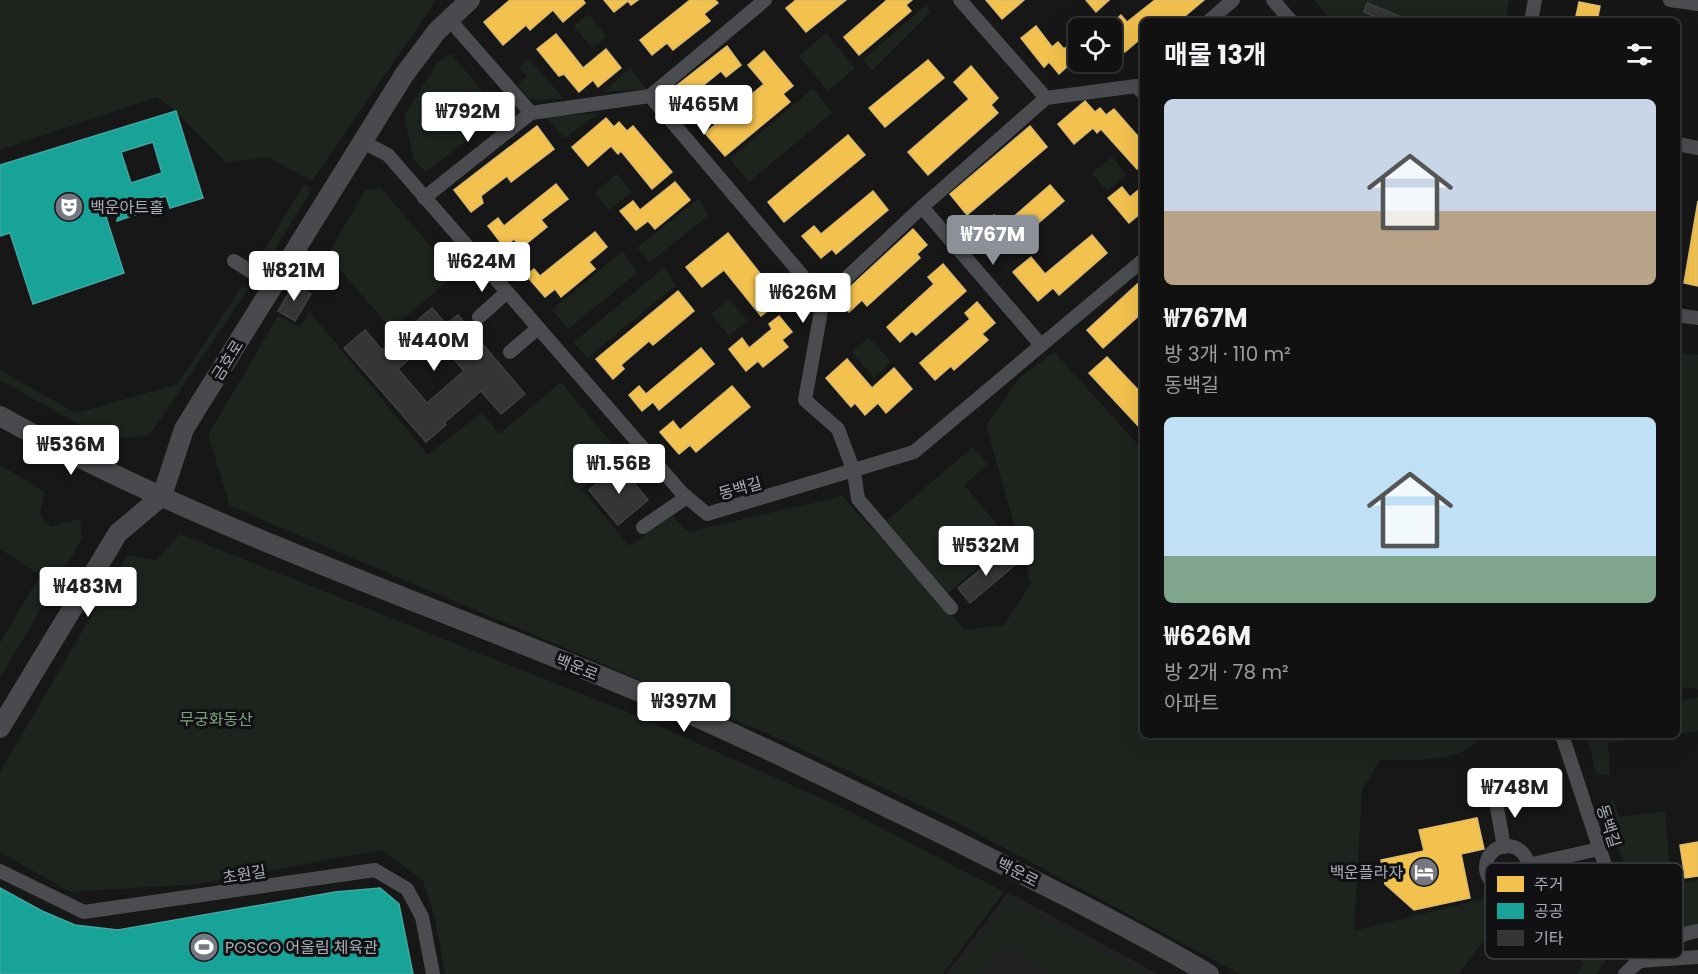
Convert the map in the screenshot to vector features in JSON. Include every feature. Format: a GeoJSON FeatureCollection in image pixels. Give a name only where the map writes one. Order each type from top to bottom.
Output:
{"type":"FeatureCollection","features":[{"type":"Feature","properties":{"kind":"main road","name":"금호로"},"geometry":{"type":"LineString","coordinates":[[162,496],[184,429],[273,285],[404,75],[448,18],[470,0]]}},
{"type":"Feature","properties":{"kind":"main road","name":"백운로"},"geometry":{"type":"LineString","coordinates":[[0,416],[75,457],[249,537],[653,698],[929,828],[1160,945],[1209,974]]}},
{"type":"Feature","properties":{"kind":"main road"},"geometry":{"type":"LineString","coordinates":[[0,728],[118,533],[162,496]]}},
{"type":"Feature","properties":{"kind":"street"},"geometry":{"type":"LineString","coordinates":[[960,0],[1046,98]]}},
{"type":"Feature","properties":{"kind":"street"},"geometry":{"type":"LineString","coordinates":[[1212,18],[1233,0]]}},
{"type":"Feature","properties":{"kind":"street"},"geometry":{"type":"LineString","coordinates":[[1273,0],[1288,18]]}},
{"type":"Feature","properties":{"kind":"street"},"geometry":{"type":"LineString","coordinates":[[1532,18],[1535,0]]}},
{"type":"Feature","properties":{"kind":"street"},"geometry":{"type":"LineString","coordinates":[[1670,0],[1698,3]]}},
{"type":"Feature","properties":{"kind":"street"},"geometry":{"type":"LineString","coordinates":[[424,198],[531,113],[650,96],[755,3]]}},
{"type":"Feature","properties":{"kind":"street"},"geometry":{"type":"LineString","coordinates":[[448,18],[531,113]]}},
{"type":"Feature","properties":{"kind":"street"},"geometry":{"type":"LineString","coordinates":[[951,608],[858,499],[854,472],[837,429],[805,400],[823,300],[922,207],[1046,98],[1140,86]]}},
{"type":"Feature","properties":{"kind":"street"},"geometry":{"type":"LineString","coordinates":[[650,96],[823,300]]}},
{"type":"Feature","properties":{"kind":"street","name":"동백길"},"geometry":{"type":"LineString","coordinates":[[363,142],[388,155],[687,497],[707,514],[854,472],[914,452],[1140,262]]}},
{"type":"Feature","properties":{"kind":"street"},"geometry":{"type":"LineString","coordinates":[[1680,145],[1698,148]]}},
{"type":"Feature","properties":{"kind":"street"},"geometry":{"type":"LineString","coordinates":[[922,207],[1041,345]]}},
{"type":"Feature","properties":{"kind":"street"},"geometry":{"type":"LineString","coordinates":[[234,261],[273,285]]}},
{"type":"Feature","properties":{"kind":"street"},"geometry":{"type":"LineString","coordinates":[[479,317],[507,292]]}},
{"type":"Feature","properties":{"kind":"street"},"geometry":{"type":"LineString","coordinates":[[1680,315],[1698,318]]}},
{"type":"Feature","properties":{"kind":"street"},"geometry":{"type":"LineString","coordinates":[[510,352],[538,328]]}},
{"type":"Feature","properties":{"kind":"street"},"geometry":{"type":"LineString","coordinates":[[644,527],[687,497]]}},
{"type":"Feature","properties":{"kind":"street","name":"동백길"},"geometry":{"type":"LineString","coordinates":[[1563,738],[1604,863]]}},
{"type":"Feature","properties":{"kind":"street"},"geometry":{"type":"LineString","coordinates":[[1495,796],[1504,847]]}},
{"type":"Feature","properties":{"kind":"street"},"geometry":{"type":"LineString","coordinates":[[1489,863],[1492,853],[1504,847],[1517,848],[1527,863]]}},
{"type":"Feature","properties":{"kind":"street"},"geometry":{"type":"LineString","coordinates":[[1537,863],[1599,849]]}},
{"type":"Feature","properties":{"kind":"street","name":"초원길"},"geometry":{"type":"LineString","coordinates":[[0,871],[84,912],[375,870],[407,890],[422,917],[433,974]]}},
{"type":"Feature","properties":{"kind":"street"},"geometry":{"type":"LineString","coordinates":[[1683,935],[1698,931]]}},
{"type":"Feature","properties":{"kind":"street"},"geometry":{"type":"LineString","coordinates":[[1683,958],[1698,957]]}},
{"type":"Feature","properties":{"kind":"street"},"geometry":{"type":"LineString","coordinates":[[1625,974],[1642,959]]}},
{"type":"Feature","properties":{"kind":"street"},"geometry":{"type":"LineString","coordinates":[[1637,962],[1674,959]]}},
{"type":"Feature","properties":{"kind":"shaded area"},"geometry":{"type":"Polygon","coordinates":[[[1008,892],[1158,974],[946,974],[1008,892]]]}},
{"type":"Feature","properties":{"kind":"green space"},"geometry":{"type":"Polygon","coordinates":[[[0,0],[432,0],[435,2],[312,181],[268,157],[227,163],[171,107],[157,97],[0,150],[0,0]]]}},
{"type":"Feature","properties":{"kind":"green space"},"geometry":{"type":"Polygon","coordinates":[[[1314,0],[1509,0],[1506,18],[1329,18],[1314,0]]]}},
{"type":"Feature","properties":{"kind":"green space"},"geometry":{"type":"Polygon","coordinates":[[[926,5],[931,12],[872,71],[863,60],[926,5]]]}},
{"type":"Feature","properties":{"kind":"green space"},"geometry":{"type":"Polygon","coordinates":[[[588,14],[607,37],[592,48],[574,26],[588,14]]]}},
{"type":"Feature","properties":{"kind":"green space"},"geometry":{"type":"Polygon","coordinates":[[[826,33],[855,68],[828,91],[799,56],[826,33]]]}},
{"type":"Feature","properties":{"kind":"green space"},"geometry":{"type":"Polygon","coordinates":[[[451,54],[492,102],[503,92],[523,115],[501,133],[492,120],[426,172],[414,160],[404,116],[437,63],[451,54]]]}},
{"type":"Feature","properties":{"kind":"green space"},"geometry":{"type":"Polygon","coordinates":[[[529,59],[564,99],[530,100],[518,84],[527,77],[519,67],[529,59]]]}},
{"type":"Feature","properties":{"kind":"green space"},"geometry":{"type":"Polygon","coordinates":[[[630,68],[646,89],[604,92],[630,68]]]}},
{"type":"Feature","properties":{"kind":"green space"},"geometry":{"type":"Polygon","coordinates":[[[813,88],[832,113],[749,182],[730,159],[813,88]]]}},
{"type":"Feature","properties":{"kind":"green space"},"geometry":{"type":"Polygon","coordinates":[[[599,113],[565,138],[545,117],[599,113]]]}},
{"type":"Feature","properties":{"kind":"green space"},"geometry":{"type":"Polygon","coordinates":[[[1112,157],[1126,175],[1107,191],[1092,173],[1112,157]]]}},
{"type":"Feature","properties":{"kind":"green space"},"geometry":{"type":"Polygon","coordinates":[[[617,174],[632,192],[609,210],[595,193],[617,174]]]}},
{"type":"Feature","properties":{"kind":"green space"},"geometry":{"type":"Polygon","coordinates":[[[304,184],[312,189],[266,264],[258,261],[304,184]]]}},
{"type":"Feature","properties":{"kind":"green space"},"geometry":{"type":"Polygon","coordinates":[[[381,188],[455,275],[391,329],[328,255],[365,190],[381,188]]]}},
{"type":"Feature","properties":{"kind":"green space"},"geometry":{"type":"Polygon","coordinates":[[[698,199],[709,215],[649,263],[637,248],[698,199]]]}},
{"type":"Feature","properties":{"kind":"green space"},"geometry":{"type":"Polygon","coordinates":[[[623,251],[637,273],[568,329],[552,310],[623,251]]]}},
{"type":"Feature","properties":{"kind":"green space"},"geometry":{"type":"Polygon","coordinates":[[[665,267],[675,286],[587,358],[574,342],[665,267]]]}},
{"type":"Feature","properties":{"kind":"green space"},"geometry":{"type":"Polygon","coordinates":[[[242,286],[248,289],[149,436],[105,439],[0,380],[0,370],[76,413],[178,384],[242,286]]]}},
{"type":"Feature","properties":{"kind":"green space"},"geometry":{"type":"Polygon","coordinates":[[[729,299],[747,321],[729,336],[711,314],[729,299]]]}},
{"type":"Feature","properties":{"kind":"green space"},"geometry":{"type":"Polygon","coordinates":[[[310,312],[428,455],[482,412],[499,434],[561,382],[622,456],[582,489],[629,546],[672,516],[689,532],[842,496],[965,630],[1004,625],[1031,584],[986,425],[1020,377],[1054,352],[1140,447],[1140,738],[1481,738],[1474,745],[1450,756],[1422,760],[1380,760],[1362,790],[1354,931],[1485,898],[1485,939],[1459,974],[1240,974],[954,821],[782,740],[230,506],[208,435],[278,316],[300,327],[310,312]]]}},
{"type":"Feature","properties":{"kind":"green space"},"geometry":{"type":"Polygon","coordinates":[[[869,337],[891,362],[874,378],[852,352],[869,337]]]}},
{"type":"Feature","properties":{"kind":"green space"},"geometry":{"type":"Polygon","coordinates":[[[1680,352],[1698,355],[1698,689],[1680,687],[1680,352]]]}},
{"type":"Feature","properties":{"kind":"green space"},"geometry":{"type":"Polygon","coordinates":[[[973,447],[988,464],[964,485],[1010,540],[947,594],[886,521],[973,447]]]}},
{"type":"Feature","properties":{"kind":"green space"},"geometry":{"type":"Polygon","coordinates":[[[0,465],[45,492],[40,514],[50,527],[80,519],[82,539],[0,678],[0,643],[40,575],[0,549],[0,465]]]}},
{"type":"Feature","properties":{"kind":"green space","name":"무궁화동산"},"geometry":{"type":"Polygon","coordinates":[[[180,534],[630,713],[845,809],[1004,892],[943,974],[445,974],[435,918],[423,881],[382,850],[197,884],[70,892],[0,852],[0,772],[127,555],[156,560],[180,534]]]}},
{"type":"Feature","properties":{"kind":"green space"},"geometry":{"type":"Polygon","coordinates":[[[1698,697],[1698,731],[1680,734],[1680,700],[1698,697]]]}},
{"type":"Feature","properties":{"kind":"green space"},"geometry":{"type":"Polygon","coordinates":[[[1588,738],[1646,738],[1608,743],[1610,775],[1596,774],[1588,738]]]}},
{"type":"Feature","properties":{"kind":"green space"},"geometry":{"type":"Polygon","coordinates":[[[1614,799],[1619,817],[1665,811],[1669,863],[1623,863],[1604,803],[1614,799]]]}},
{"type":"Feature","properties":{"kind":"green space"},"geometry":{"type":"Polygon","coordinates":[[[1698,880],[1698,925],[1683,928],[1683,882],[1698,880]]]}},
{"type":"Feature","properties":{"kind":"green space"},"geometry":{"type":"Polygon","coordinates":[[[1010,899],[1145,974],[1050,974],[1007,944],[981,974],[953,974],[1010,899]]]}},
{"type":"Feature","properties":{"kind":"green space"},"geometry":{"type":"Polygon","coordinates":[[[1579,959],[1604,959],[1605,962],[1596,974],[1577,974],[1584,963],[1579,959]]]}},
{"type":"Feature","properties":{"kind":"building: 주거"},"geometry":{"type":"Polygon","coordinates":[[[510,0],[583,0],[585,3],[563,22],[553,10],[530,30],[526,25],[503,45],[484,22],[510,0]]]}},
{"type":"Feature","properties":{"kind":"building: 주거"},"geometry":{"type":"Polygon","coordinates":[[[604,0],[638,0],[631,5],[628,1],[614,12],[604,0]]]}},
{"type":"Feature","properties":{"kind":"building: 주거"},"geometry":{"type":"Polygon","coordinates":[[[690,0],[715,0],[718,3],[704,14],[710,21],[673,50],[667,43],[652,55],[640,40],[690,0]]]}},
{"type":"Feature","properties":{"kind":"building: 주거"},"geometry":{"type":"Polygon","coordinates":[[[796,0],[846,0],[806,32],[786,8],[796,0]]]}},
{"type":"Feature","properties":{"kind":"building: 주거"},"geometry":{"type":"Polygon","coordinates":[[[887,0],[912,0],[906,5],[911,11],[859,55],[844,37],[887,0]]]}},
{"type":"Feature","properties":{"kind":"building: 주거"},"geometry":{"type":"Polygon","coordinates":[[[986,0],[1024,0],[1002,19],[986,0]]]}},
{"type":"Feature","properties":{"kind":"building: 주거"},"geometry":{"type":"Polygon","coordinates":[[[1086,0],[1109,0],[1096,12],[1086,0]]]}},
{"type":"Feature","properties":{"kind":"building: 주거"},"geometry":{"type":"Polygon","coordinates":[[[1155,0],[1204,0],[1183,18],[1140,18],[1140,41],[1125,52],[1122,48],[1122,18],[1118,18],[1121,15],[1127,22],[1155,0]]]}},
{"type":"Feature","properties":{"kind":"building: 주거"},"geometry":{"type":"Polygon","coordinates":[[[1579,2],[1600,6],[1598,18],[1576,18],[1579,2]]]}},
{"type":"Feature","properties":{"kind":"building: 주거"},"geometry":{"type":"Polygon","coordinates":[[[1036,26],[1052,47],[1058,42],[1064,49],[1068,46],[1068,66],[1059,74],[1049,62],[1044,67],[1021,38],[1036,26]]]}},
{"type":"Feature","properties":{"kind":"building: 주거"},"geometry":{"type":"Polygon","coordinates":[[[556,34],[583,68],[606,49],[621,68],[598,87],[593,80],[579,92],[564,74],[559,76],[537,49],[556,34]]]}},
{"type":"Feature","properties":{"kind":"building: 주거"},"geometry":{"type":"Polygon","coordinates":[[[727,46],[741,65],[726,77],[721,71],[694,93],[698,98],[684,109],[670,91],[727,46]]]}},
{"type":"Feature","properties":{"kind":"building: 주거"},"geometry":{"type":"Polygon","coordinates":[[[764,51],[793,86],[783,94],[790,102],[725,156],[705,133],[764,84],[748,65],[764,51]]]}},
{"type":"Feature","properties":{"kind":"building: 주거"},"geometry":{"type":"Polygon","coordinates":[[[928,60],[944,78],[885,127],[869,108],[928,60]]]}},
{"type":"Feature","properties":{"kind":"building: 주거"},"geometry":{"type":"Polygon","coordinates":[[[971,66],[998,98],[991,105],[998,113],[928,175],[908,152],[969,99],[954,82],[971,66]]]}},
{"type":"Feature","properties":{"kind":"building: 주거"},"geometry":{"type":"Polygon","coordinates":[[[1085,101],[1095,112],[1100,108],[1106,115],[1114,109],[1140,139],[1140,166],[1137,169],[1101,129],[1097,133],[1093,128],[1074,144],[1058,124],[1085,101]]]}},
{"type":"Feature","properties":{"kind":"building: 주거"},"geometry":{"type":"Polygon","coordinates":[[[606,118],[614,127],[619,122],[627,131],[633,126],[672,172],[652,189],[621,151],[618,154],[611,146],[588,166],[572,147],[606,118]]]}},
{"type":"Feature","properties":{"kind":"building: 주거"},"geometry":{"type":"Polygon","coordinates":[[[537,126],[554,149],[511,182],[507,176],[481,196],[483,203],[471,212],[454,190],[537,126]]]}},
{"type":"Feature","properties":{"kind":"building: 주거"},"geometry":{"type":"Polygon","coordinates":[[[1030,126],[1047,147],[967,215],[950,194],[1030,126]]]}},
{"type":"Feature","properties":{"kind":"building: 주거"},"geometry":{"type":"Polygon","coordinates":[[[848,135],[865,155],[784,222],[768,202],[848,135]]]}},
{"type":"Feature","properties":{"kind":"building: 주거"},"geometry":{"type":"Polygon","coordinates":[[[675,182],[690,200],[655,229],[648,221],[636,230],[620,211],[633,201],[640,210],[675,182]]]}},
{"type":"Feature","properties":{"kind":"building: 주거"},"geometry":{"type":"Polygon","coordinates":[[[556,184],[568,199],[541,220],[547,227],[521,248],[514,239],[504,247],[488,226],[498,218],[504,226],[556,184]]]}},
{"type":"Feature","properties":{"kind":"building: 주거"},"geometry":{"type":"Polygon","coordinates":[[[1050,185],[1064,201],[1015,243],[1011,239],[1000,249],[980,227],[994,215],[1003,226],[1050,185]]]}},
{"type":"Feature","properties":{"kind":"building: 주거"},"geometry":{"type":"Polygon","coordinates":[[[1122,187],[1130,197],[1140,189],[1140,214],[1129,223],[1108,198],[1122,187]]]}},
{"type":"Feature","properties":{"kind":"building: 주거"},"geometry":{"type":"Polygon","coordinates":[[[873,191],[888,210],[836,254],[832,249],[821,258],[802,236],[814,226],[821,234],[873,191]]]}},
{"type":"Feature","properties":{"kind":"building: 주거"},"geometry":{"type":"Polygon","coordinates":[[[1698,201],[1698,286],[1684,283],[1698,201]]]}},
{"type":"Feature","properties":{"kind":"building: 주거"},"geometry":{"type":"Polygon","coordinates":[[[913,229],[927,245],[917,254],[920,258],[867,306],[862,300],[849,312],[837,299],[913,229]]]}},
{"type":"Feature","properties":{"kind":"building: 주거"},"geometry":{"type":"Polygon","coordinates":[[[595,232],[607,247],[589,262],[595,269],[561,297],[555,289],[545,297],[526,275],[534,269],[540,276],[595,232]]]}},
{"type":"Feature","properties":{"kind":"building: 주거"},"geometry":{"type":"Polygon","coordinates":[[[728,233],[781,300],[761,316],[724,270],[702,287],[686,267],[728,233]]]}},
{"type":"Feature","properties":{"kind":"building: 주거"},"geometry":{"type":"Polygon","coordinates":[[[1092,235],[1107,253],[1059,295],[1053,288],[1038,301],[1013,272],[1031,257],[1045,274],[1092,235]]]}},
{"type":"Feature","properties":{"kind":"building: 주거"},"geometry":{"type":"Polygon","coordinates":[[[943,264],[966,291],[916,335],[912,331],[900,342],[887,327],[934,284],[928,277],[943,264]]]}},
{"type":"Feature","properties":{"kind":"building: 주거"},"geometry":{"type":"Polygon","coordinates":[[[1140,282],[1140,315],[1103,348],[1087,330],[1140,282]]]}},
{"type":"Feature","properties":{"kind":"building: 주거"},"geometry":{"type":"Polygon","coordinates":[[[678,291],[694,311],[653,345],[649,341],[621,365],[624,369],[613,379],[596,359],[678,291]]]}},
{"type":"Feature","properties":{"kind":"building: 주거"},"geometry":{"type":"Polygon","coordinates":[[[977,302],[995,323],[982,334],[988,340],[954,370],[951,366],[935,380],[920,363],[970,319],[965,313],[977,302]]]}},
{"type":"Feature","properties":{"kind":"building: 주거"},"geometry":{"type":"Polygon","coordinates":[[[779,316],[792,332],[782,340],[788,347],[763,367],[758,361],[746,371],[729,349],[742,338],[749,348],[772,329],[769,324],[779,316]]]}},
{"type":"Feature","properties":{"kind":"building: 주거"},"geometry":{"type":"Polygon","coordinates":[[[701,348],[714,364],[659,410],[653,402],[642,411],[629,395],[639,386],[646,394],[701,348]]]}},
{"type":"Feature","properties":{"kind":"building: 주거"},"geometry":{"type":"Polygon","coordinates":[[[1107,357],[1140,392],[1140,428],[1089,373],[1107,357]]]}},
{"type":"Feature","properties":{"kind":"building: 주거"},"geometry":{"type":"Polygon","coordinates":[[[847,359],[872,388],[894,368],[912,389],[886,413],[878,403],[865,415],[855,403],[851,407],[826,378],[847,359]]]}},
{"type":"Feature","properties":{"kind":"building: 주거"},"geometry":{"type":"Polygon","coordinates":[[[732,386],[750,407],[696,452],[690,445],[679,454],[660,432],[673,421],[680,430],[732,386]]]}},
{"type":"Feature","properties":{"kind":"building: 주거","name":"백운플라자"},"geometry":{"type":"Polygon","coordinates":[[[1477,818],[1484,849],[1461,854],[1470,898],[1414,910],[1385,884],[1381,860],[1424,851],[1419,830],[1477,818]]]}},
{"type":"Feature","properties":{"kind":"building: 주거"},"geometry":{"type":"Polygon","coordinates":[[[1698,842],[1698,876],[1685,878],[1680,845],[1698,842]]]}},
{"type":"Feature","properties":{"kind":"building: 공공","name":"백운아트홀"},"geometry":{"type":"Polygon","coordinates":[[[176,111],[203,198],[170,208],[166,196],[137,205],[140,213],[117,221],[119,212],[106,217],[124,273],[33,304],[10,233],[0,236],[0,165],[176,111]],[[153,142],[121,152],[131,183],[162,173],[153,142]]]}},
{"type":"Feature","properties":{"kind":"building: 공공","name":"POSCO 어울림 체육관"},"geometry":{"type":"Polygon","coordinates":[[[0,888],[42,911],[75,925],[118,930],[335,892],[380,888],[399,904],[413,974],[0,974],[0,888]]]}},
{"type":"Feature","properties":{"kind":"building: 기타"},"geometry":{"type":"Polygon","coordinates":[[[1367,3],[1399,16],[1398,18],[1379,18],[1364,12],[1367,3]]]}},
{"type":"Feature","properties":{"kind":"building: 기타"},"geometry":{"type":"Polygon","coordinates":[[[294,284],[311,294],[295,321],[278,311],[294,284]]]}},
{"type":"Feature","properties":{"kind":"building: 기타"},"geometry":{"type":"Polygon","coordinates":[[[432,308],[446,324],[458,315],[525,394],[501,414],[481,391],[426,442],[344,348],[365,330],[382,350],[432,308]],[[435,337],[398,369],[427,403],[464,371],[435,337]]]}},
{"type":"Feature","properties":{"kind":"building: 기타"},"geometry":{"type":"Polygon","coordinates":[[[619,465],[648,500],[618,525],[589,490],[619,465]]]}},
{"type":"Feature","properties":{"kind":"building: 기타"},"geometry":{"type":"Polygon","coordinates":[[[1003,551],[1015,565],[970,603],[958,588],[1003,551]]]}},
{"type":"Feature","properties":{"kind":"place","name":"백운아트홀"},"geometry":{"type":"Point","coordinates":[69,207]}},
{"type":"Feature","properties":{"kind":"place","name":"백운플라자"},"geometry":{"type":"Point","coordinates":[1424,872]}},
{"type":"Feature","properties":{"kind":"place","name":"POSCO 어울림 체육관"},"geometry":{"type":"Point","coordinates":[204,947]}}]}
